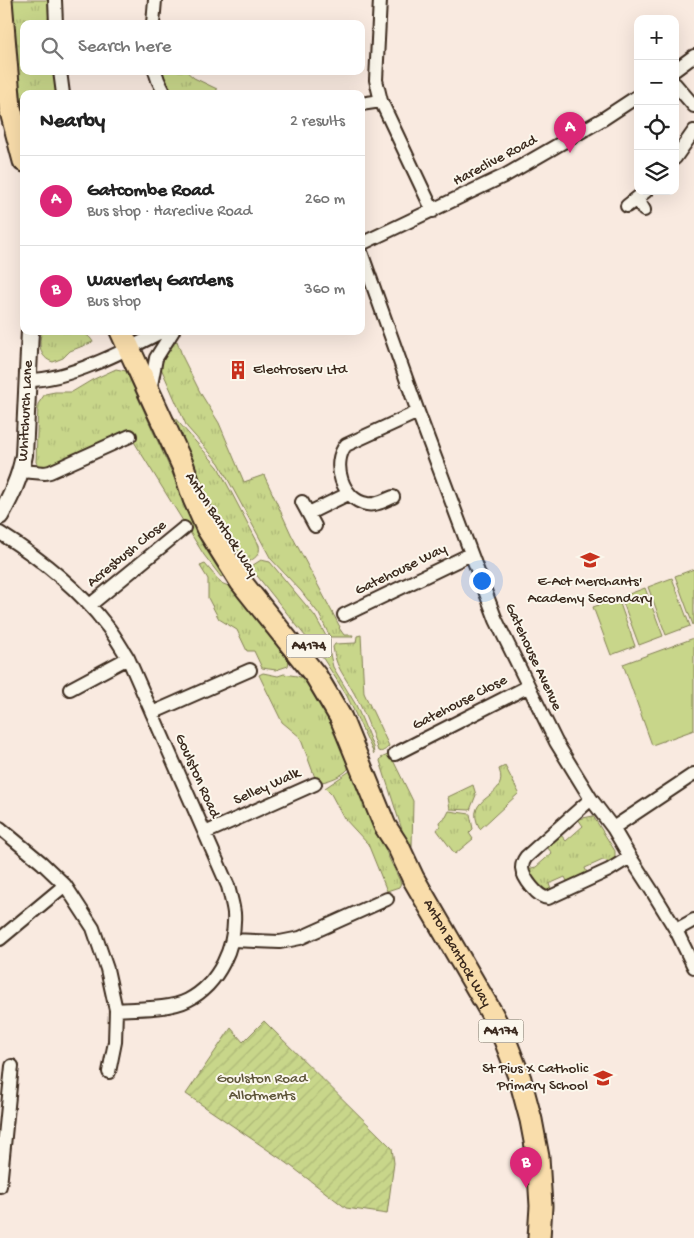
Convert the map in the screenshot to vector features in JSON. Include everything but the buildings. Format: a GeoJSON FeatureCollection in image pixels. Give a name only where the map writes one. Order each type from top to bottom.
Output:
{"type":"FeatureCollection","features":[{"type":"Feature","properties":{"kind":"highway"},"geometry":{"type":"LineString","coordinates":[[0,0],[10,108],[20,146]]}},
{"type":"Feature","properties":{"kind":"highway","name":"Anton Bantock Way"},"geometry":{"type":"LineString","coordinates":[[125,339],[183,466],[218,526],[246,567],[314,652],[346,701],[371,758],[398,846],[413,878],[492,1014],[505,1040],[520,1080],[531,1120],[538,1157],[541,1206],[539,1238]]}},
{"type":"Feature","properties":{"kind":"street"},"geometry":{"type":"LineString","coordinates":[[55,0],[56,20]]}},
{"type":"Feature","properties":{"kind":"street"},"geometry":{"type":"LineString","coordinates":[[153,20],[155,0]]}},
{"type":"Feature","properties":{"kind":"street"},"geometry":{"type":"LineString","coordinates":[[380,0],[376,80],[381,101],[433,211]]}},
{"type":"Feature","properties":{"kind":"street"},"geometry":{"type":"LineString","coordinates":[[679,67],[694,56]]}},
{"type":"Feature","properties":{"kind":"street"},"geometry":{"type":"LineString","coordinates":[[61,75],[62,90]]}},
{"type":"Feature","properties":{"kind":"street"},"geometry":{"type":"LineString","coordinates":[[156,75],[163,90]]}},
{"type":"Feature","properties":{"kind":"street"},"geometry":{"type":"LineString","coordinates":[[679,89],[694,106]]}},
{"type":"Feature","properties":{"kind":"street","name":"Hareclive Road"},"geometry":{"type":"LineString","coordinates":[[365,242],[506,175],[603,119],[634,99]]}},
{"type":"Feature","properties":{"kind":"street"},"geometry":{"type":"LineString","coordinates":[[365,103],[381,101]]}},
{"type":"Feature","properties":{"kind":"street"},"geometry":{"type":"LineString","coordinates":[[679,152],[694,131]]}},
{"type":"Feature","properties":{"kind":"street"},"geometry":{"type":"LineString","coordinates":[[637,198],[644,210]]}},
{"type":"Feature","properties":{"kind":"street","name":"Gatehouse Avenue"},"geometry":{"type":"LineString","coordinates":[[365,263],[418,412],[496,620],[527,687],[556,742],[591,799],[613,828],[676,930],[694,967]]}},
{"type":"Feature","properties":{"kind":"street","name":"Whitchurch Lane"},"geometry":{"type":"LineString","coordinates":[[0,516],[14,490],[21,471],[25,442],[30,335]]}},
{"type":"Feature","properties":{"kind":"street"},"geometry":{"type":"LineString","coordinates":[[28,380],[47,379],[60,375],[125,339],[144,335]]}},
{"type":"Feature","properties":{"kind":"street"},"geometry":{"type":"LineString","coordinates":[[150,392],[156,358],[170,335]]}},
{"type":"Feature","properties":{"kind":"street"},"geometry":{"type":"LineString","coordinates":[[393,497],[372,504],[361,502],[348,494],[338,462],[346,445],[418,412]]}},
{"type":"Feature","properties":{"kind":"street"},"geometry":{"type":"LineString","coordinates":[[21,471],[50,472],[130,436]]}},
{"type":"Feature","properties":{"kind":"street"},"geometry":{"type":"LineString","coordinates":[[314,526],[305,507],[348,494]]}},
{"type":"Feature","properties":{"kind":"street","name":"Acresbush Close"},"geometry":{"type":"LineString","coordinates":[[90,605],[184,528]]}},
{"type":"Feature","properties":{"kind":"street","name":"Goulston Road"},"geometry":{"type":"LineString","coordinates":[[0,533],[28,550],[56,573],[90,605],[108,627],[128,658],[228,886],[234,912],[232,940],[223,965],[206,987],[187,1000],[163,1006],[116,1010]]}},
{"type":"Feature","properties":{"kind":"street","name":"Gatehouse Way"},"geometry":{"type":"LineString","coordinates":[[344,615],[471,554]]}},
{"type":"Feature","properties":{"kind":"street"},"geometry":{"type":"LineString","coordinates":[[70,689],[128,658]]}},
{"type":"Feature","properties":{"kind":"street"},"geometry":{"type":"LineString","coordinates":[[152,714],[250,670]]}},
{"type":"Feature","properties":{"kind":"street","name":"Gatehouse Close"},"geometry":{"type":"LineString","coordinates":[[395,754],[527,687]]}},
{"type":"Feature","properties":{"kind":"street","name":"Gatehouse Close"},"geometry":{"type":"LineString","coordinates":[[407,747],[413,759]]}},
{"type":"Feature","properties":{"kind":"street"},"geometry":{"type":"LineString","coordinates":[[613,828],[694,774]]}},
{"type":"Feature","properties":{"kind":"street","name":"Selley Walk"},"geometry":{"type":"LineString","coordinates":[[204,833],[315,784]]}},
{"type":"Feature","properties":{"kind":"street"},"geometry":{"type":"LineString","coordinates":[[591,799],[526,857],[523,861],[522,871],[535,890],[543,898],[548,898],[609,870],[630,857]]}},
{"type":"Feature","properties":{"kind":"street"},"geometry":{"type":"LineString","coordinates":[[0,828],[42,863],[64,885],[93,928],[107,969],[116,1010],[115,1042],[109,1072]]}},
{"type":"Feature","properties":{"kind":"street"},"geometry":{"type":"LineString","coordinates":[[0,939],[64,885]]}},
{"type":"Feature","properties":{"kind":"street"},"geometry":{"type":"LineString","coordinates":[[232,940],[280,942],[300,938],[387,899]]}},
{"type":"Feature","properties":{"kind":"street"},"geometry":{"type":"LineString","coordinates":[[676,930],[694,920]]}},
{"type":"Feature","properties":{"kind":"street"},"geometry":{"type":"LineString","coordinates":[[0,1186],[12,1066]]}},
{"type":"Feature","properties":{"kind":"green space"},"geometry":{"type":"Polygon","coordinates":[[[10,0],[50,0],[51,20],[20,20],[20,75],[56,75],[57,90],[20,90],[20,95],[10,0]]]}},
{"type":"Feature","properties":{"kind":"green space"},"geometry":{"type":"Polygon","coordinates":[[[163,75],[191,75],[217,89],[217,90],[170,90],[163,75]]]}},
{"type":"Feature","properties":{"kind":"green space"},"geometry":{"type":"Polygon","coordinates":[[[41,335],[86,335],[93,342],[70,351],[63,358],[53,362],[42,354],[41,335]]]}},
{"type":"Feature","properties":{"kind":"green space"},"geometry":{"type":"Polygon","coordinates":[[[177,341],[183,358],[201,394],[219,423],[244,482],[264,475],[291,534],[339,628],[344,635],[353,635],[352,637],[330,637],[319,614],[301,591],[271,559],[219,463],[187,427],[161,368],[164,357],[171,345],[177,341]]]}},
{"type":"Feature","properties":{"kind":"green space"},"geometry":{"type":"Polygon","coordinates":[[[116,369],[126,371],[196,526],[223,572],[223,576],[221,577],[204,555],[128,432],[41,470],[36,462],[38,404],[45,394],[72,392],[116,369]]]}},
{"type":"Feature","properties":{"kind":"green space"},"geometry":{"type":"Polygon","coordinates":[[[173,416],[218,467],[259,545],[258,554],[247,563],[203,493],[185,455],[173,416]]]}},
{"type":"Feature","properties":{"kind":"green space"},"geometry":{"type":"Polygon","coordinates":[[[261,560],[270,562],[315,616],[326,636],[314,647],[250,567],[261,560]]]}},
{"type":"Feature","properties":{"kind":"green space"},"geometry":{"type":"Polygon","coordinates":[[[205,564],[221,583],[236,591],[290,656],[288,666],[276,670],[262,668],[254,651],[247,651],[237,630],[219,619],[208,598],[208,579],[200,566],[205,564]]]}},
{"type":"Feature","properties":{"kind":"green space"},"geometry":{"type":"Polygon","coordinates":[[[694,569],[694,624],[693,625],[675,576],[694,569]]]}},
{"type":"Feature","properties":{"kind":"green space"},"geometry":{"type":"Polygon","coordinates":[[[672,578],[690,626],[666,635],[648,587],[672,578]]]}},
{"type":"Feature","properties":{"kind":"green space"},"geometry":{"type":"Polygon","coordinates":[[[645,588],[663,636],[639,645],[621,597],[645,588]]]}},
{"type":"Feature","properties":{"kind":"green space"},"geometry":{"type":"Polygon","coordinates":[[[618,598],[635,646],[611,655],[593,607],[618,598]]]}},
{"type":"Feature","properties":{"kind":"green space"},"geometry":{"type":"Polygon","coordinates":[[[361,635],[364,693],[389,746],[381,751],[378,751],[362,710],[339,668],[333,647],[335,644],[356,643],[357,636],[361,635]]]}},
{"type":"Feature","properties":{"kind":"green space"},"geometry":{"type":"Polygon","coordinates":[[[694,638],[694,730],[652,745],[623,664],[694,638]]]}},
{"type":"Feature","properties":{"kind":"green space"},"geometry":{"type":"Polygon","coordinates":[[[326,649],[329,650],[333,667],[356,705],[374,754],[347,696],[319,652],[326,649]]]}},
{"type":"Feature","properties":{"kind":"green space"},"geometry":{"type":"Polygon","coordinates":[[[263,673],[278,676],[284,674],[306,679],[331,721],[351,765],[345,772],[317,783],[300,737],[282,722],[259,675],[263,673]]]}},
{"type":"Feature","properties":{"kind":"green space"},"geometry":{"type":"Polygon","coordinates":[[[390,754],[413,801],[412,847],[410,847],[404,836],[380,761],[381,758],[390,754]]]}},
{"type":"Feature","properties":{"kind":"green space"},"geometry":{"type":"Polygon","coordinates":[[[505,766],[519,793],[480,829],[476,818],[477,809],[498,787],[501,779],[499,769],[505,766]]]}},
{"type":"Feature","properties":{"kind":"green space"},"geometry":{"type":"Polygon","coordinates":[[[350,771],[354,773],[401,883],[399,887],[387,891],[368,844],[344,818],[331,794],[325,788],[350,771]]]}},
{"type":"Feature","properties":{"kind":"green space"},"geometry":{"type":"Polygon","coordinates":[[[473,785],[476,795],[470,810],[450,809],[448,797],[473,785]]]}},
{"type":"Feature","properties":{"kind":"green space"},"geometry":{"type":"Polygon","coordinates":[[[449,811],[470,814],[473,829],[469,833],[473,839],[455,854],[437,830],[440,826],[439,822],[446,817],[449,811]]]}},
{"type":"Feature","properties":{"kind":"green space"},"geometry":{"type":"Polygon","coordinates":[[[593,816],[615,851],[615,860],[611,862],[603,860],[585,868],[588,876],[569,885],[565,877],[549,884],[552,892],[543,895],[527,869],[536,867],[552,853],[546,846],[560,834],[566,841],[583,826],[578,819],[593,816]]]}},
{"type":"Feature","properties":{"kind":"green space","name":"Goulston Road Allotments"},"geometry":{"type":"Polygon","coordinates":[[[264,1021],[392,1148],[394,1163],[387,1214],[346,1208],[287,1163],[186,1094],[231,1028],[243,1042],[264,1021]]]}},
{"type":"Feature","properties":{"kind":"place","name":"Gatcombe Road"},"geometry":{"type":"Point","coordinates":[570,153]}},
{"type":"Feature","properties":{"kind":"place","name":"Electroserv Ltd"},"geometry":{"type":"Point","coordinates":[238,370]}},
{"type":"Feature","properties":{"kind":"place","name":"E-Act Merchants' Academy Secondary"},"geometry":{"type":"Point","coordinates":[590,560]}},
{"type":"Feature","properties":{"kind":"place","name":"St Pius X Catholic Primary School"},"geometry":{"type":"Point","coordinates":[603,1078]}},
{"type":"Feature","properties":{"kind":"place","name":"Waverley Gardens"},"geometry":{"type":"Point","coordinates":[526,1188]}}]}
